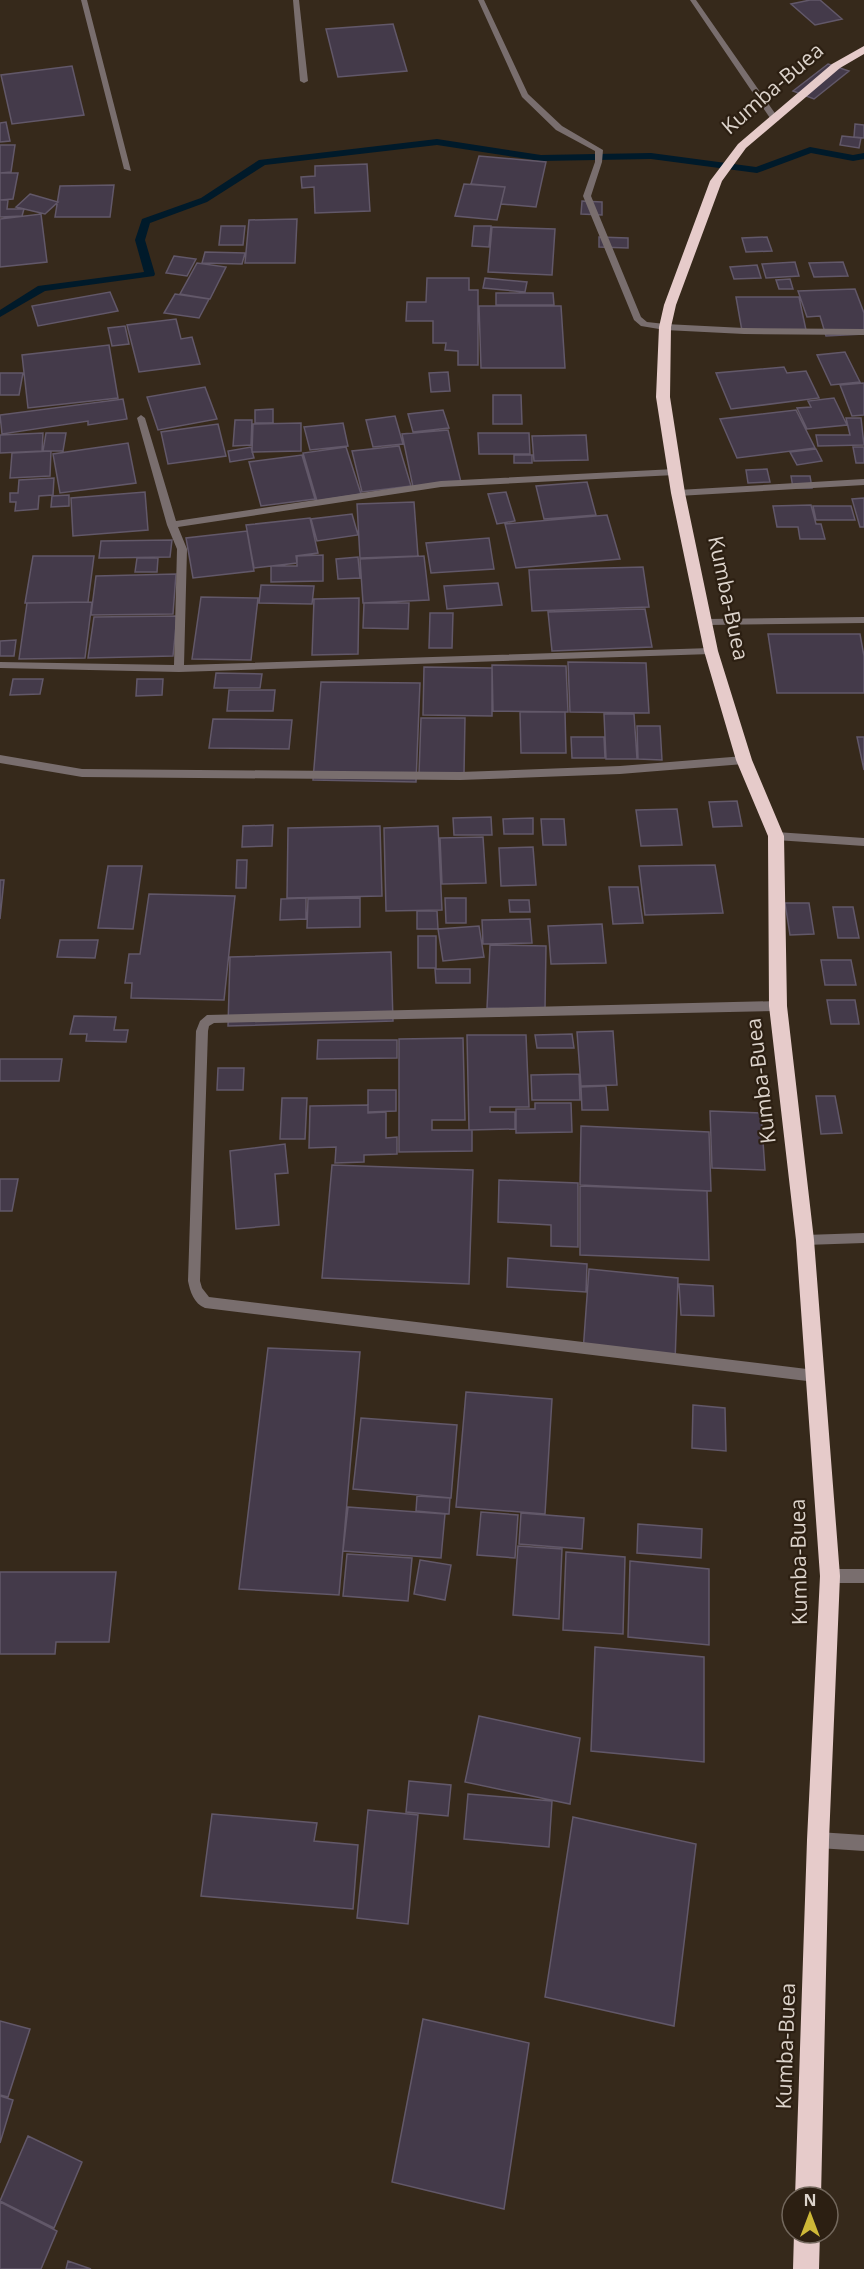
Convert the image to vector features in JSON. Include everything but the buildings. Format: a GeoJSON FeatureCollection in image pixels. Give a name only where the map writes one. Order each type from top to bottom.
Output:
{"type":"FeatureCollection","features":[{"type":"Feature","properties":{"kind":"highway","name":"Kumba-Buea"},"geometry":{"type":"LineString","coordinates":[[808,2185],[818,1840],[830,1576],[805,1240],[778,1006],[776,836],[744,760],[711,651],[678,493],[663,397],[665,327],[670,305],[716,181],[742,146],[836,66],[864,49]]}},
{"type":"Feature","properties":{"kind":"highway"},"geometry":{"type":"LineString","coordinates":[[806,2269],[807,2245]]}},
{"type":"Feature","properties":{"kind":"street"},"geometry":{"type":"LineString","coordinates":[[84,0],[128,169]]}},
{"type":"Feature","properties":{"kind":"street"},"geometry":{"type":"LineString","coordinates":[[296,0],[304,81]]}},
{"type":"Feature","properties":{"kind":"street"},"geometry":{"type":"LineString","coordinates":[[482,0],[525,95],[559,128],[599,150],[600,157],[588,187],[587,196],[637,318],[644,324],[665,327],[864,332]]}},
{"type":"Feature","properties":{"kind":"street"},"geometry":{"type":"LineString","coordinates":[[693,0],[775,118]]}},
{"type":"Feature","properties":{"kind":"street"},"geometry":{"type":"LineString","coordinates":[[141,418],[172,525],[182,549],[179,669]]}},
{"type":"Feature","properties":{"kind":"street"},"geometry":{"type":"LineString","coordinates":[[172,525],[441,484],[675,472]]}},
{"type":"Feature","properties":{"kind":"street"},"geometry":{"type":"LineString","coordinates":[[678,493],[864,482]]}},
{"type":"Feature","properties":{"kind":"street"},"geometry":{"type":"LineString","coordinates":[[706,622],[864,620]]}},
{"type":"Feature","properties":{"kind":"street"},"geometry":{"type":"LineString","coordinates":[[0,665],[179,669],[711,651]]}},
{"type":"Feature","properties":{"kind":"street"},"geometry":{"type":"LineString","coordinates":[[0,759],[82,773],[460,776],[620,770],[744,760]]}},
{"type":"Feature","properties":{"kind":"street"},"geometry":{"type":"LineString","coordinates":[[776,836],[864,843]]}},
{"type":"Feature","properties":{"kind":"street"},"geometry":{"type":"LineString","coordinates":[[778,1006],[211,1018],[204,1024],[202,1031],[194,1281],[196,1290],[205,1302],[815,1376]]}},
{"type":"Feature","properties":{"kind":"street"},"geometry":{"type":"LineString","coordinates":[[805,1240],[864,1238]]}},
{"type":"Feature","properties":{"kind":"street"},"geometry":{"type":"LineString","coordinates":[[830,1576],[864,1576]]}},
{"type":"Feature","properties":{"kind":"street"},"geometry":{"type":"LineString","coordinates":[[818,1840],[864,1843]]}},
{"type":"Feature","properties":{"kind":"waterway"},"geometry":{"type":"LineString","coordinates":[[0,314],[42,288],[150,274],[140,240],[146,221],[204,200],[262,162],[437,142],[541,158],[651,156],[757,170],[810,150],[853,158],[864,156]]}}]}
